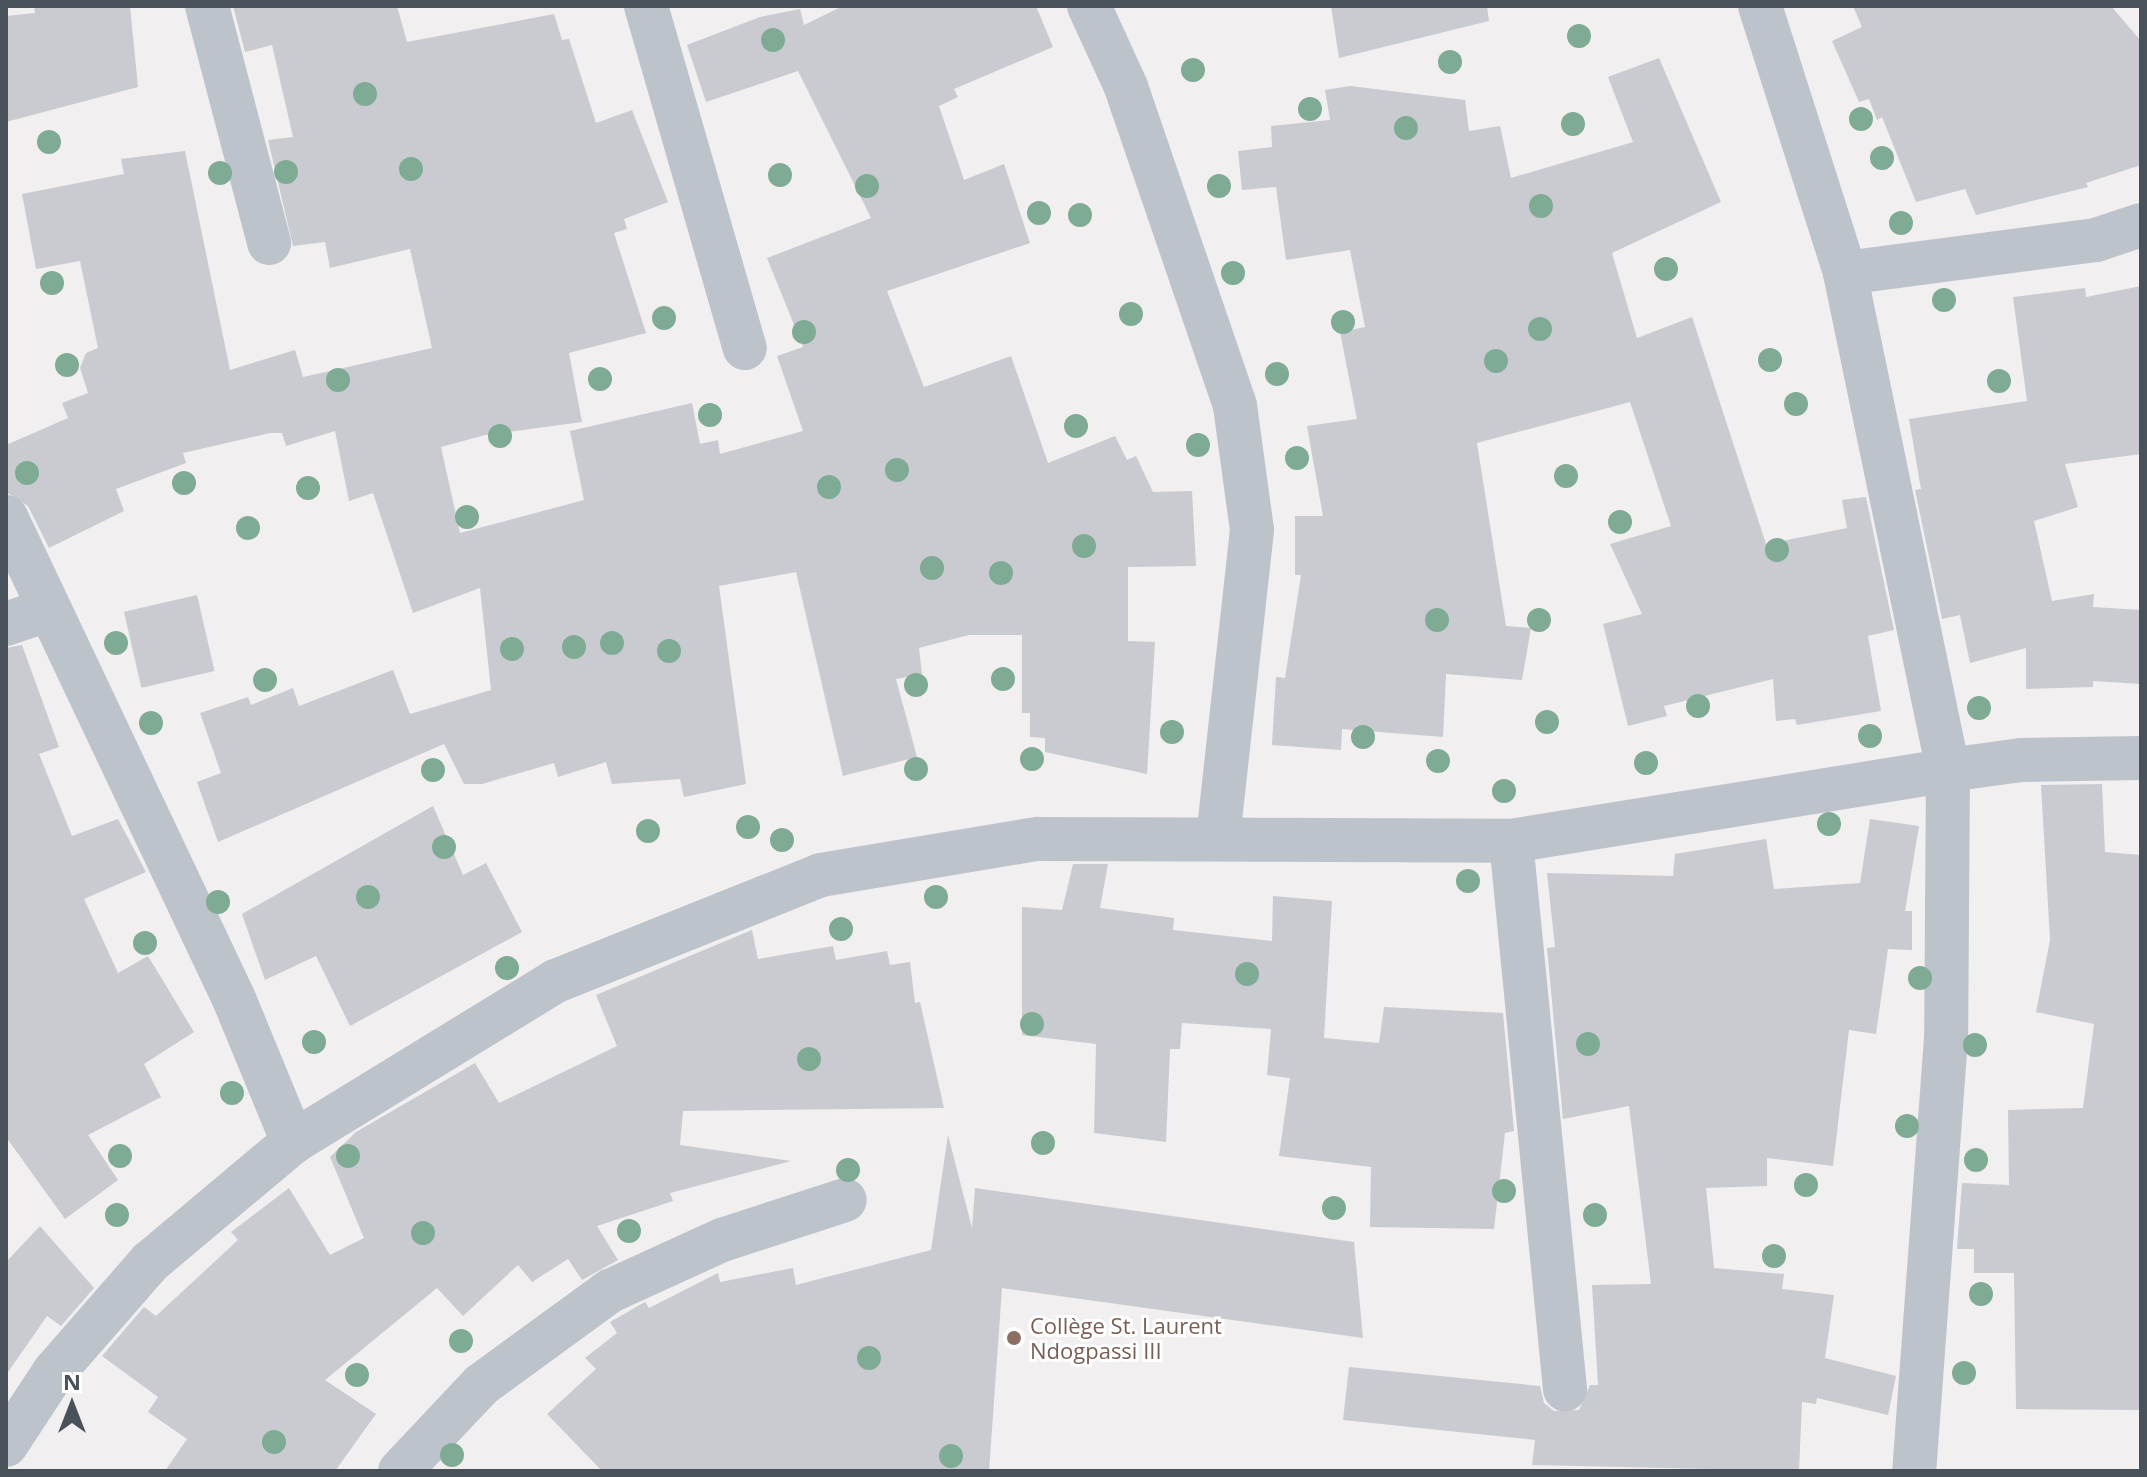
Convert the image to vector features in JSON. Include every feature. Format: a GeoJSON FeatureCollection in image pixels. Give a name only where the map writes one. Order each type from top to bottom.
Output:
{"type":"FeatureCollection","features":[{"type":"Feature","properties":{"kind":"street"},"geometry":{"type":"LineString","coordinates":[[207,6],[269,243]]}},
{"type":"Feature","properties":{"kind":"street"},"geometry":{"type":"LineString","coordinates":[[646,6],[745,348]]}},
{"type":"Feature","properties":{"kind":"street"},"geometry":{"type":"LineString","coordinates":[[1089,6],[1126,87],[1235,406],[1252,530],[1218,836]]}},
{"type":"Feature","properties":{"kind":"street"},"geometry":{"type":"LineString","coordinates":[[1760,6],[1845,273],[1948,770],[1946,1038],[1914,1471]]}},
{"type":"Feature","properties":{"kind":"street"},"geometry":{"type":"LineString","coordinates":[[1845,273],[2096,240],[2141,225]]}},
{"type":"Feature","properties":{"kind":"street"},"geometry":{"type":"LineString","coordinates":[[6,517],[47,610],[234,999],[293,1142]]}},
{"type":"Feature","properties":{"kind":"street"},"geometry":{"type":"LineString","coordinates":[[6,624],[47,610]]}},
{"type":"Feature","properties":{"kind":"street"},"geometry":{"type":"LineString","coordinates":[[6,1445],[54,1372],[150,1262],[293,1142],[556,981],[821,875],[1037,839],[1218,836],[1511,841],[2021,760],[2141,758]]}},
{"type":"Feature","properties":{"kind":"street"},"geometry":{"type":"LineString","coordinates":[[1511,841],[1565,1389]]}},
{"type":"Feature","properties":{"kind":"street"},"geometry":{"type":"LineString","coordinates":[[400,1471],[481,1385],[610,1291],[722,1240],[845,1200]]}},
{"type":"Feature","properties":{"kind":"building"},"geometry":{"type":"Polygon","coordinates":[[[34,6],[130,6],[138,87],[6,122],[6,16],[35,13],[34,6]]]}},
{"type":"Feature","properties":{"kind":"building"},"geometry":{"type":"Polygon","coordinates":[[[233,6],[397,6],[407,42],[554,14],[562,40],[569,39],[596,123],[632,110],[668,202],[624,219],[627,229],[614,233],[646,333],[569,353],[582,422],[485,435],[441,447],[460,533],[584,500],[570,431],[692,403],[700,444],[718,440],[720,454],[803,431],[777,356],[803,347],[767,258],[871,218],[798,71],[706,102],[687,45],[760,17],[800,9],[804,25],[843,6],[1036,6],[1053,47],[954,89],[958,97],[939,106],[964,180],[1004,164],[1030,243],[887,291],[924,387],[1011,356],[1048,463],[1115,436],[1127,460],[1136,456],[1153,492],[1192,491],[1196,566],[1128,567],[1128,641],[1155,642],[1147,774],[1045,752],[1045,738],[1030,737],[1030,713],[1022,713],[1022,635],[969,635],[919,648],[922,674],[896,679],[917,757],[843,776],[796,572],[719,586],[746,784],[684,797],[680,779],[612,784],[606,762],[558,777],[554,763],[482,784],[464,784],[444,744],[218,842],[197,782],[221,773],[200,713],[248,697],[251,705],[293,688],[299,706],[393,670],[410,714],[491,690],[480,588],[413,613],[373,493],[349,501],[335,431],[286,446],[282,433],[270,433],[183,453],[186,463],[116,489],[124,511],[49,548],[28,506],[6,492],[6,445],[68,418],[62,403],[88,393],[80,368],[86,353],[98,348],[80,261],[36,269],[22,194],[124,174],[121,159],[185,151],[230,370],[295,350],[303,377],[432,348],[410,249],[330,268],[325,242],[293,246],[268,140],[293,137],[272,45],[245,52],[233,6]]]}},
{"type":"Feature","properties":{"kind":"building"},"geometry":{"type":"Polygon","coordinates":[[[1331,6],[1487,6],[1489,21],[1339,58],[1331,6]]]}},
{"type":"Feature","properties":{"kind":"building"},"geometry":{"type":"Polygon","coordinates":[[[1853,6],[2111,6],[2141,41],[2141,165],[2086,183],[2088,187],[1976,215],[1965,189],[1916,202],[1882,117],[1877,120],[1869,99],[1859,102],[1832,41],[1862,27],[1853,6]]]}},
{"type":"Feature","properties":{"kind":"building"},"geometry":{"type":"Polygon","coordinates":[[[1659,58],[1721,202],[1612,253],[1637,338],[1692,317],[1766,544],[1847,528],[1842,500],[1866,497],[1894,630],[1868,636],[1881,711],[1797,725],[1795,719],[1776,721],[1773,679],[1664,706],[1667,716],[1628,726],[1603,624],[1642,614],[1610,544],[1671,526],[1630,402],[1477,443],[1506,626],[1531,628],[1522,680],[1446,674],[1443,737],[1342,729],[1341,750],[1272,745],[1276,677],[1285,678],[1301,575],[1295,575],[1295,516],[1323,516],[1307,426],[1357,419],[1340,332],[1365,327],[1350,250],[1286,260],[1276,187],[1242,190],[1238,151],[1272,147],[1271,126],[1330,120],[1325,90],[1350,86],[1465,100],[1469,131],[1500,126],[1511,178],[1633,142],[1608,77],[1659,58]]]}},
{"type":"Feature","properties":{"kind":"building"},"geometry":{"type":"Polygon","coordinates":[[[2141,286],[2141,454],[2065,464],[2078,507],[2034,521],[2052,601],[2094,594],[2093,607],[2141,610],[2141,684],[2093,681],[2093,687],[2026,689],[2026,648],[1970,663],[1960,615],[1942,619],[1915,490],[1921,489],[1909,419],[2027,401],[2013,297],[2085,288],[2086,297],[2141,286]]]}},
{"type":"Feature","properties":{"kind":"building"},"geometry":{"type":"Polygon","coordinates":[[[197,595],[215,671],[141,688],[124,612],[197,595]]]}},
{"type":"Feature","properties":{"kind":"building"},"geometry":{"type":"Polygon","coordinates":[[[22,645],[59,747],[39,754],[72,836],[118,819],[146,872],[84,899],[118,973],[148,956],[194,1032],[144,1064],[161,1097],[88,1135],[118,1180],[65,1219],[6,1137],[6,648],[22,645]]]}},
{"type":"Feature","properties":{"kind":"building"},"geometry":{"type":"Polygon","coordinates":[[[2102,784],[2105,852],[2141,855],[2141,1410],[2016,1409],[2014,1273],[1974,1273],[1974,1249],[1957,1249],[1962,1183],[2009,1185],[2008,1110],[2083,1108],[2094,1024],[2036,1012],[2050,940],[2041,785],[2102,784]]]}},
{"type":"Feature","properties":{"kind":"building"},"geometry":{"type":"Polygon","coordinates":[[[433,806],[463,875],[486,863],[522,932],[350,1026],[316,956],[265,980],[242,914],[433,806]]]}},
{"type":"Feature","properties":{"kind":"building"},"geometry":{"type":"Polygon","coordinates":[[[1870,819],[1919,826],[1905,911],[1912,911],[1912,950],[1888,949],[1876,1034],[1849,1030],[1833,1166],[1767,1158],[1767,1186],[1706,1188],[1714,1268],[1784,1274],[1782,1289],[1834,1295],[1825,1358],[1896,1376],[1888,1415],[1817,1398],[1816,1404],[1802,1402],[1799,1471],[1532,1465],[1535,1440],[1343,1420],[1349,1367],[1540,1386],[1544,1403],[1554,1411],[1579,1410],[1590,1385],[1598,1385],[1592,1285],[1651,1284],[1629,1106],[1563,1119],[1547,948],[1555,947],[1547,873],[1673,876],[1675,854],[1766,839],[1774,889],[1860,883],[1870,819]]]}},
{"type":"Feature","properties":{"kind":"building"},"geometry":{"type":"Polygon","coordinates":[[[1073,864],[1108,864],[1100,908],[1174,918],[1173,930],[1272,941],[1273,896],[1332,901],[1324,1038],[1379,1043],[1384,1007],[1503,1013],[1514,1131],[1505,1133],[1494,1229],[1370,1227],[1371,1167],[1279,1156],[1290,1078],[1267,1075],[1271,1029],[1182,1023],[1180,1049],[1170,1049],[1166,1142],[1094,1133],[1096,1044],[1022,1035],[1022,907],[1062,910],[1073,864]]]}},
{"type":"Feature","properties":{"kind":"building"},"geometry":{"type":"Polygon","coordinates":[[[752,930],[758,959],[833,946],[836,960],[887,951],[890,965],[910,962],[915,1003],[920,1002],[944,1108],[683,1111],[680,1145],[791,1161],[670,1193],[673,1201],[597,1226],[618,1260],[582,1280],[568,1259],[532,1282],[518,1265],[463,1316],[437,1288],[325,1380],[376,1414],[335,1471],[165,1471],[187,1439],[148,1412],[158,1397],[102,1356],[144,1307],[156,1316],[238,1240],[231,1232],[289,1188],[330,1255],[364,1238],[330,1157],[356,1132],[475,1063],[499,1103],[617,1046],[596,995],[752,930]]]}},
{"type":"Feature","properties":{"kind":"building"},"geometry":{"type":"Polygon","coordinates":[[[948,1135],[972,1228],[975,1188],[1354,1242],[1363,1338],[1002,1288],[989,1471],[602,1471],[547,1414],[596,1369],[585,1358],[617,1333],[610,1322],[645,1302],[649,1308],[718,1273],[720,1282],[793,1268],[796,1285],[931,1250],[948,1135]]]}},
{"type":"Feature","properties":{"kind":"building"},"geometry":{"type":"Polygon","coordinates":[[[40,1226],[94,1288],[61,1326],[47,1316],[6,1375],[6,1262],[40,1226]]]}},
{"type":"Feature","properties":{"kind":"place","name":"Collège St. Laurent Ndogpassi III"},"geometry":{"type":"Point","coordinates":[1014,1338]}}]}
